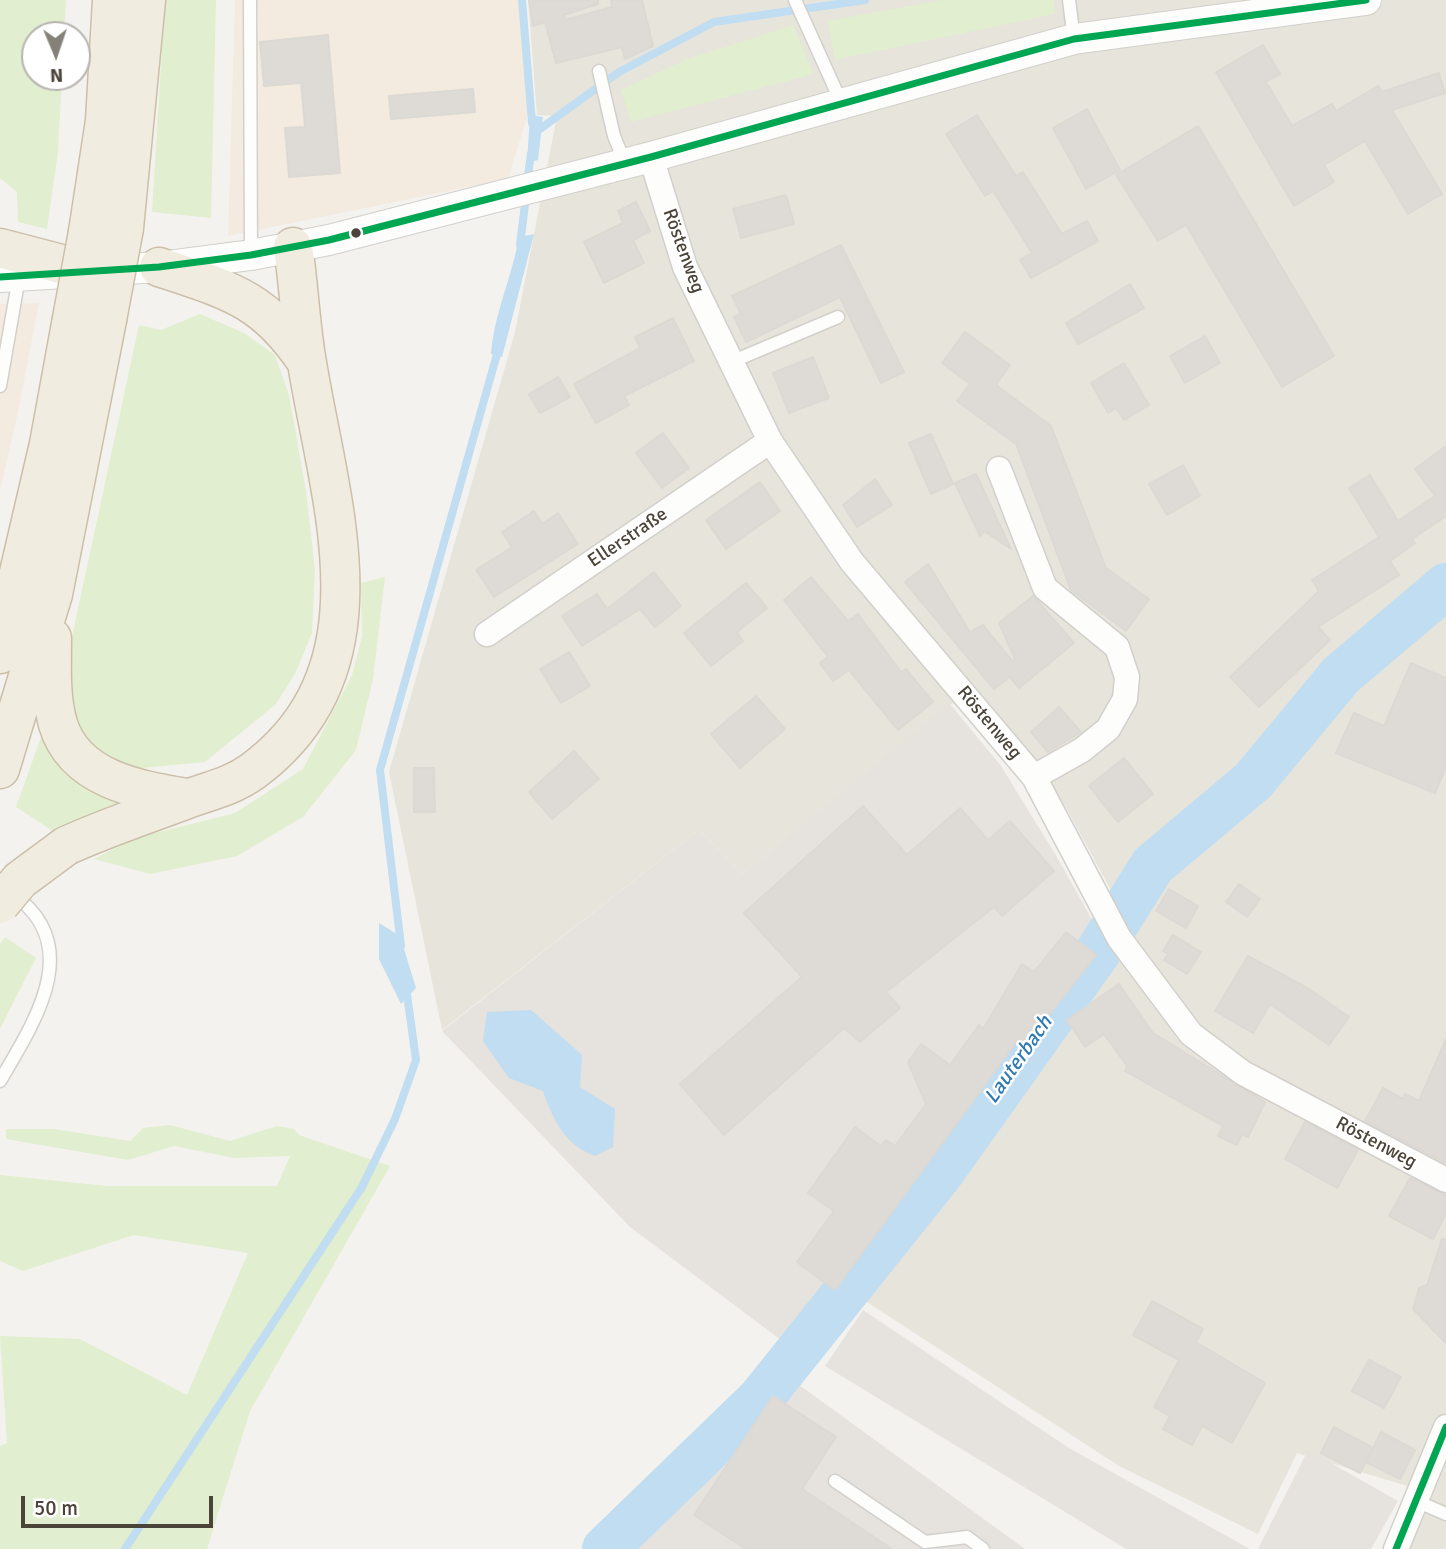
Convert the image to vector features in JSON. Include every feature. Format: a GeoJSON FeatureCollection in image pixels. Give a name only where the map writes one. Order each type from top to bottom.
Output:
{"type":"FeatureCollection","features":[{"type":"Feature","properties":{"kind":"highway"},"geometry":{"type":"LineString","coordinates":[[106,230],[105,121],[112,0]]}},
{"type":"Feature","properties":{"kind":"highway"},"geometry":{"type":"LineString","coordinates":[[146,0],[89,322],[53,594],[52,681],[58,724],[68,746],[107,779],[134,789],[187,798]]}},
{"type":"Feature","properties":{"kind":"highway"},"geometry":{"type":"LineString","coordinates":[[0,904],[20,880],[66,846],[187,798],[227,787],[253,771],[289,739],[320,695],[332,667],[339,632],[341,574],[306,361],[293,247]]}},
{"type":"Feature","properties":{"kind":"highway"},"geometry":{"type":"LineString","coordinates":[[6,267],[92,272]]}},
{"type":"Feature","properties":{"kind":"highway"},"geometry":{"type":"LineString","coordinates":[[159,267],[223,289],[262,310],[286,330],[306,361]]}},
{"type":"Feature","properties":{"kind":"highway"},"geometry":{"type":"LineString","coordinates":[[0,654],[49,444],[89,322]]}},
{"type":"Feature","properties":{"kind":"highway"},"geometry":{"type":"LineString","coordinates":[[0,769],[53,594]]}},
{"type":"Feature","properties":{"kind":"street"},"geometry":{"type":"LineString","coordinates":[[92,272],[159,267],[293,247],[638,160],[1074,40],[1227,8],[1366,0]]}},
{"type":"Feature","properties":{"kind":"street","name":"Röstenweg"},"geometry":{"type":"LineString","coordinates":[[638,160],[685,267],[770,441],[852,562],[1034,777],[1114,929],[1191,1034],[1243,1073],[1446,1180]]}},
{"type":"Feature","properties":{"kind":"street","name":"Ellerstraße"},"geometry":{"type":"LineString","coordinates":[[487,634],[770,441]]}},
{"type":"Feature","properties":{"kind":"street"},"geometry":{"type":"LineString","coordinates":[[999,470],[1045,588],[1117,648],[1127,677],[1125,699],[1108,729],[1083,750],[1034,777]]}},
{"type":"Feature","properties":{"kind":"street"},"geometry":{"type":"LineString","coordinates":[[1396,1549],[1446,1427]]}},
{"type":"Feature","properties":{"kind":"lane"},"geometry":{"type":"LineString","coordinates":[[250,0],[251,255]]}},
{"type":"Feature","properties":{"kind":"lane"},"geometry":{"type":"LineString","coordinates":[[1069,0],[1074,40]]}},
{"type":"Feature","properties":{"kind":"lane"},"geometry":{"type":"LineString","coordinates":[[797,3],[842,104]]}},
{"type":"Feature","properties":{"kind":"lane"},"geometry":{"type":"LineString","coordinates":[[599,71],[614,136],[638,160]]}},
{"type":"Feature","properties":{"kind":"lane"},"geometry":{"type":"LineString","coordinates":[[0,386],[6,267]]}},
{"type":"Feature","properties":{"kind":"lane"},"geometry":{"type":"LineString","coordinates":[[731,362],[838,317]]}},
{"type":"Feature","properties":{"kind":"lane"},"geometry":{"type":"LineString","coordinates":[[0,885],[31,907],[48,934],[49,978],[37,1016],[0,1081]]}},
{"type":"Feature","properties":{"kind":"lane"},"geometry":{"type":"LineString","coordinates":[[835,1481],[925,1542],[967,1537],[983,1549]]}},
{"type":"Feature","properties":{"kind":"lane"},"geometry":{"type":"LineString","coordinates":[[1416,1501],[1446,1514]]}},
{"type":"Feature","properties":{"kind":"shaded area"},"geometry":{"type":"Polygon","coordinates":[[[235,0],[520,0],[528,114],[508,179],[228,236],[235,0]]]}},
{"type":"Feature","properties":{"kind":"shaded area"},"geometry":{"type":"Polygon","coordinates":[[[528,0],[1446,0],[1446,1549],[1410,1549],[1431,1493],[1297,1453],[1258,1534],[1119,1466],[853,1293],[1029,1083],[1135,934],[1065,806],[974,686],[742,874],[699,830],[442,1030],[389,772],[515,332],[557,116],[537,115],[528,0]]]}},
{"type":"Feature","properties":{"kind":"shaded area"},"geometry":{"type":"Polygon","coordinates":[[[39,303],[18,412],[0,491],[0,304],[39,303]]]}},
{"type":"Feature","properties":{"kind":"shaded area"},"geometry":{"type":"Polygon","coordinates":[[[950,704],[1001,766],[1057,857],[1115,961],[1029,1083],[803,1352],[781,1340],[630,1227],[442,1031],[699,830],[742,874],[950,704]]]}},
{"type":"Feature","properties":{"kind":"shaded area"},"geometry":{"type":"Polygon","coordinates":[[[863,1310],[1069,1448],[1250,1549],[1126,1549],[825,1366],[863,1310]]]}},
{"type":"Feature","properties":{"kind":"shaded area"},"geometry":{"type":"Polygon","coordinates":[[[791,1379],[1025,1549],[629,1549],[791,1379]]]}},
{"type":"Feature","properties":{"kind":"shaded area"},"geometry":{"type":"Polygon","coordinates":[[[1308,1450],[1398,1501],[1371,1549],[1258,1549],[1308,1450]]]}},
{"type":"Feature","properties":{"kind":"green space"},"geometry":{"type":"Polygon","coordinates":[[[0,0],[66,0],[65,21],[21,21],[21,91],[61,91],[58,152],[47,229],[18,222],[17,192],[0,178],[0,0]]]}},
{"type":"Feature","properties":{"kind":"green space"},"geometry":{"type":"Polygon","coordinates":[[[165,0],[216,0],[211,218],[152,212],[165,0]]]}},
{"type":"Feature","properties":{"kind":"green space"},"geometry":{"type":"Polygon","coordinates":[[[942,0],[1054,0],[1055,14],[835,60],[828,21],[942,0]]]}},
{"type":"Feature","properties":{"kind":"green space"},"geometry":{"type":"Polygon","coordinates":[[[793,25],[814,74],[631,122],[621,90],[685,60],[793,25]]]}},
{"type":"Feature","properties":{"kind":"green space"},"geometry":{"type":"Polygon","coordinates":[[[200,314],[244,333],[275,355],[289,395],[306,491],[315,569],[312,633],[295,674],[276,704],[205,762],[131,769],[77,741],[59,697],[139,325],[161,330],[200,314]]]}},
{"type":"Feature","properties":{"kind":"green space"},"geometry":{"type":"Polygon","coordinates":[[[385,577],[373,679],[356,750],[303,817],[237,856],[150,874],[94,859],[135,838],[235,813],[303,769],[352,675],[362,636],[361,583],[385,577]]]}},
{"type":"Feature","properties":{"kind":"green space"},"geometry":{"type":"Polygon","coordinates":[[[45,726],[124,804],[89,815],[59,835],[16,807],[45,726]]]}},
{"type":"Feature","properties":{"kind":"green space"},"geometry":{"type":"Polygon","coordinates":[[[5,937],[36,958],[0,1029],[0,944],[5,937]]]}},
{"type":"Feature","properties":{"kind":"green space"},"geometry":{"type":"Polygon","coordinates":[[[170,1125],[230,1141],[277,1126],[294,1129],[299,1135],[390,1166],[250,1411],[207,1549],[0,1549],[0,1446],[7,1443],[0,1336],[80,1339],[187,1395],[248,1253],[134,1235],[23,1271],[0,1261],[0,1175],[107,1186],[277,1186],[290,1156],[234,1158],[174,1146],[128,1160],[6,1139],[6,1129],[54,1129],[130,1141],[143,1128],[170,1125]]]}},
{"type":"Feature","properties":{"kind":"water"},"geometry":{"type":"Polygon","coordinates":[[[530,115],[543,117],[538,160],[527,163],[530,115]]]}},
{"type":"Feature","properties":{"kind":"water"},"geometry":{"type":"Polygon","coordinates":[[[534,234],[502,357],[491,354],[496,324],[519,237],[534,234]]]}},
{"type":"Feature","properties":{"kind":"water"},"geometry":{"type":"Polygon","coordinates":[[[379,923],[400,936],[416,988],[401,1004],[379,959],[379,923]]]}},
{"type":"Feature","properties":{"kind":"water"},"geometry":{"type":"Polygon","coordinates":[[[531,1010],[582,1055],[580,1087],[615,1109],[613,1147],[595,1156],[576,1145],[556,1121],[543,1091],[509,1078],[483,1041],[487,1012],[531,1010]]]}},
{"type":"Feature","properties":{"kind":"building"},"geometry":{"type":"Polygon","coordinates":[[[529,0],[598,0],[598,4],[564,15],[565,20],[612,7],[611,0],[642,0],[653,46],[625,59],[622,47],[556,63],[545,22],[533,26],[529,0]]]}},
{"type":"Feature","properties":{"kind":"building"},"geometry":{"type":"Polygon","coordinates":[[[328,35],[340,173],[289,177],[285,128],[305,127],[301,83],[264,86],[260,42],[328,35]]]}},
{"type":"Feature","properties":{"kind":"building"},"geometry":{"type":"Polygon","coordinates":[[[1263,45],[1280,74],[1266,82],[1292,126],[1332,104],[1336,111],[1378,86],[1382,92],[1439,73],[1445,93],[1392,110],[1442,194],[1408,214],[1365,141],[1324,165],[1334,182],[1294,206],[1216,72],[1263,45]]]}},
{"type":"Feature","properties":{"kind":"building"},"geometry":{"type":"Polygon","coordinates":[[[473,89],[475,112],[391,119],[389,96],[473,89]]]}},
{"type":"Feature","properties":{"kind":"building"},"geometry":{"type":"Polygon","coordinates":[[[1087,109],[1120,170],[1086,189],[1053,128],[1087,109]]]}},
{"type":"Feature","properties":{"kind":"building"},"geometry":{"type":"Polygon","coordinates":[[[977,115],[1016,176],[1023,172],[1062,234],[1087,221],[1098,241],[1031,278],[1020,260],[1032,253],[993,191],[985,196],[946,134],[977,115]]]}},
{"type":"Feature","properties":{"kind":"building"},"geometry":{"type":"Polygon","coordinates":[[[1198,126],[1334,356],[1282,387],[1186,225],[1158,241],[1116,175],[1198,126]]]}},
{"type":"Feature","properties":{"kind":"building"},"geometry":{"type":"Polygon","coordinates":[[[786,195],[794,224],[741,238],[733,209],[786,195]]]}},
{"type":"Feature","properties":{"kind":"building"},"geometry":{"type":"Polygon","coordinates":[[[636,202],[650,231],[633,240],[644,263],[604,283],[584,242],[623,223],[618,211],[636,202]]]}},
{"type":"Feature","properties":{"kind":"building"},"geometry":{"type":"Polygon","coordinates":[[[841,245],[904,372],[881,383],[840,297],[746,342],[734,317],[741,314],[732,296],[841,245]]]}},
{"type":"Feature","properties":{"kind":"building"},"geometry":{"type":"Polygon","coordinates":[[[1130,284],[1144,308],[1078,344],[1066,323],[1130,284]]]}},
{"type":"Feature","properties":{"kind":"building"},"geometry":{"type":"Polygon","coordinates":[[[673,318],[694,361],[624,396],[629,405],[596,423],[574,384],[640,348],[635,337],[673,318]]]}},
{"type":"Feature","properties":{"kind":"building"},"geometry":{"type":"Polygon","coordinates":[[[965,332],[1010,365],[996,385],[1051,426],[1106,568],[1149,599],[1126,631],[1071,590],[1016,444],[957,401],[970,384],[942,363],[965,332]]]}},
{"type":"Feature","properties":{"kind":"building"},"geometry":{"type":"Polygon","coordinates":[[[1205,336],[1220,363],[1185,383],[1170,356],[1205,336]]]}},
{"type":"Feature","properties":{"kind":"building"},"geometry":{"type":"Polygon","coordinates":[[[813,357],[829,398],[789,413],[773,373],[813,357]]]}},
{"type":"Feature","properties":{"kind":"building"},"geometry":{"type":"Polygon","coordinates":[[[1124,363],[1149,405],[1124,420],[1116,408],[1108,413],[1091,383],[1124,363]]]}},
{"type":"Feature","properties":{"kind":"building"},"geometry":{"type":"Polygon","coordinates":[[[558,377],[570,397],[540,413],[529,394],[558,377]]]}},
{"type":"Feature","properties":{"kind":"building"},"geometry":{"type":"Polygon","coordinates":[[[663,433],[689,468],[662,488],[636,453],[663,433]]]}},
{"type":"Feature","properties":{"kind":"building"},"geometry":{"type":"Polygon","coordinates":[[[931,434],[953,484],[931,494],[909,443],[931,434]]]}},
{"type":"Feature","properties":{"kind":"building"},"geometry":{"type":"Polygon","coordinates":[[[1446,446],[1446,516],[1412,539],[1415,543],[1390,561],[1399,575],[1318,627],[1330,640],[1259,707],[1230,677],[1319,591],[1312,580],[1379,537],[1349,488],[1370,475],[1398,521],[1435,496],[1415,469],[1446,446]]]}},
{"type":"Feature","properties":{"kind":"building"},"geometry":{"type":"Polygon","coordinates":[[[1183,465],[1200,496],[1167,515],[1149,484],[1183,465]]]}},
{"type":"Feature","properties":{"kind":"building"},"geometry":{"type":"Polygon","coordinates":[[[976,474],[1011,549],[984,531],[980,536],[955,483],[976,474]]]}},
{"type":"Feature","properties":{"kind":"building"},"geometry":{"type":"Polygon","coordinates":[[[875,479],[892,505],[857,527],[843,505],[875,479]]]}},
{"type":"Feature","properties":{"kind":"building"},"geometry":{"type":"Polygon","coordinates":[[[760,482],[780,511],[726,549],[706,520],[760,482]]]}},
{"type":"Feature","properties":{"kind":"building"},"geometry":{"type":"Polygon","coordinates":[[[534,511],[542,524],[558,513],[578,544],[494,597],[476,570],[512,547],[502,532],[534,511]]]}},
{"type":"Feature","properties":{"kind":"building"},"geometry":{"type":"Polygon","coordinates":[[[928,564],[970,632],[983,625],[1012,661],[1015,659],[999,623],[1033,596],[1074,643],[1019,688],[1010,677],[994,689],[905,582],[928,564]]]}},
{"type":"Feature","properties":{"kind":"building"},"geometry":{"type":"Polygon","coordinates":[[[654,572],[681,606],[655,627],[640,609],[582,646],[562,616],[597,594],[607,609],[654,572]]]}},
{"type":"Feature","properties":{"kind":"building"},"geometry":{"type":"Polygon","coordinates":[[[811,577],[848,621],[858,614],[901,672],[906,669],[933,702],[898,730],[849,670],[833,681],[820,663],[828,657],[784,600],[811,577]]]}},
{"type":"Feature","properties":{"kind":"building"},"geometry":{"type":"Polygon","coordinates":[[[746,583],[767,608],[737,632],[743,641],[711,666],[684,633],[746,583]]]}},
{"type":"Feature","properties":{"kind":"building"},"geometry":{"type":"Polygon","coordinates":[[[569,652],[590,686],[561,703],[540,669],[569,652]]]}},
{"type":"Feature","properties":{"kind":"building"},"geometry":{"type":"Polygon","coordinates":[[[1411,663],[1446,678],[1446,767],[1435,793],[1336,753],[1354,713],[1384,726],[1411,663]]]}},
{"type":"Feature","properties":{"kind":"building"},"geometry":{"type":"Polygon","coordinates":[[[756,696],[785,729],[740,768],[711,734],[756,696]]]}},
{"type":"Feature","properties":{"kind":"building"},"geometry":{"type":"Polygon","coordinates":[[[1059,707],[1081,732],[1048,752],[1031,732],[1059,707]]]}},
{"type":"Feature","properties":{"kind":"building"},"geometry":{"type":"Polygon","coordinates":[[[574,751],[599,779],[552,819],[529,792],[574,751]]]}},
{"type":"Feature","properties":{"kind":"building"},"geometry":{"type":"Polygon","coordinates":[[[1124,758],[1153,794],[1118,822],[1089,786],[1124,758]]]}},
{"type":"Feature","properties":{"kind":"building"},"geometry":{"type":"Polygon","coordinates":[[[414,768],[434,768],[435,812],[414,812],[414,768]]]}},
{"type":"Feature","properties":{"kind":"building"},"geometry":{"type":"Polygon","coordinates":[[[863,806],[907,855],[960,808],[988,840],[1010,821],[1054,871],[1002,916],[994,907],[886,992],[900,1008],[860,1042],[844,1028],[724,1135],[680,1084],[802,977],[744,913],[863,806]]]}},
{"type":"Feature","properties":{"kind":"building"},"geometry":{"type":"Polygon","coordinates":[[[1239,884],[1260,899],[1247,917],[1226,902],[1239,884]]]}},
{"type":"Feature","properties":{"kind":"building"},"geometry":{"type":"Polygon","coordinates":[[[1169,889],[1198,906],[1186,928],[1156,911],[1169,889]]]}},
{"type":"Feature","properties":{"kind":"building"},"geometry":{"type":"Polygon","coordinates":[[[1066,932],[1096,955],[1024,1047],[1016,1042],[835,1290],[797,1262],[834,1211],[808,1193],[855,1127],[881,1146],[886,1140],[895,1146],[926,1104],[908,1062],[921,1044],[950,1065],[979,1025],[983,1029],[1022,964],[1034,972],[1066,932]]]}},
{"type":"Feature","properties":{"kind":"building"},"geometry":{"type":"Polygon","coordinates":[[[1173,935],[1201,952],[1187,974],[1164,960],[1168,954],[1163,951],[1173,935]]]}},
{"type":"Feature","properties":{"kind":"building"},"geometry":{"type":"Polygon","coordinates":[[[1248,956],[1309,989],[1349,1017],[1329,1045],[1270,1004],[1253,1033],[1215,1011],[1248,956]]]}},
{"type":"Feature","properties":{"kind":"building"},"geometry":{"type":"Polygon","coordinates":[[[1119,984],[1153,1033],[1265,1102],[1248,1137],[1242,1134],[1237,1145],[1218,1136],[1223,1126],[1125,1071],[1127,1066],[1104,1034],[1085,1047],[1067,1020],[1119,984]]]}},
{"type":"Feature","properties":{"kind":"building"},"geometry":{"type":"Polygon","coordinates":[[[1446,1039],[1446,1163],[1365,1121],[1383,1088],[1403,1099],[1405,1094],[1419,1101],[1446,1039]]]}},
{"type":"Feature","properties":{"kind":"building"},"geometry":{"type":"Polygon","coordinates":[[[1305,1122],[1358,1150],[1337,1188],[1285,1159],[1305,1122]]]}},
{"type":"Feature","properties":{"kind":"building"},"geometry":{"type":"Polygon","coordinates":[[[1410,1178],[1446,1195],[1446,1214],[1433,1239],[1389,1216],[1410,1178]]]}},
{"type":"Feature","properties":{"kind":"building"},"geometry":{"type":"Polygon","coordinates":[[[1442,1239],[1446,1240],[1446,1343],[1413,1309],[1419,1288],[1427,1285],[1442,1239]]]}},
{"type":"Feature","properties":{"kind":"building"},"geometry":{"type":"Polygon","coordinates":[[[1152,1301],[1203,1329],[1196,1342],[1265,1383],[1232,1443],[1202,1426],[1192,1445],[1163,1429],[1170,1416],[1154,1407],[1179,1360],[1133,1335],[1152,1301]]]}},
{"type":"Feature","properties":{"kind":"building"},"geometry":{"type":"Polygon","coordinates":[[[1369,1360],[1401,1377],[1384,1408],[1352,1391],[1369,1360]]]}},
{"type":"Feature","properties":{"kind":"building"},"geometry":{"type":"Polygon","coordinates":[[[773,1396],[836,1437],[802,1489],[892,1549],[746,1549],[694,1515],[773,1396]]]}},
{"type":"Feature","properties":{"kind":"building"},"geometry":{"type":"Polygon","coordinates":[[[1334,1427],[1373,1448],[1360,1473],[1321,1453],[1334,1427]]]}},
{"type":"Feature","properties":{"kind":"building"},"geometry":{"type":"Polygon","coordinates":[[[1381,1432],[1415,1450],[1400,1479],[1366,1462],[1381,1432]]]}},
{"type":"Feature","properties":{"kind":"waterway"},"geometry":{"type":"LineString","coordinates":[[522,0],[532,123]]}},
{"type":"Feature","properties":{"kind":"waterway"},"geometry":{"type":"LineString","coordinates":[[533,134],[619,72],[714,22],[865,0]]}},
{"type":"Feature","properties":{"kind":"waterway"},"geometry":{"type":"LineString","coordinates":[[527,183],[531,154]]}},
{"type":"Feature","properties":{"kind":"waterway"},"geometry":{"type":"LineString","coordinates":[[520,245],[526,196]]}},
{"type":"Feature","properties":{"kind":"waterway"},"geometry":{"type":"LineString","coordinates":[[401,946],[380,770],[499,347]]}},
{"type":"Feature","properties":{"kind":"waterway","name":"Lauterbach"},"geometry":{"type":"LineString","coordinates":[[605,1549],[760,1399],[940,1174],[1096,955],[1153,865],[1253,781],[1341,675],[1446,586]]}},
{"type":"Feature","properties":{"kind":"waterway"},"geometry":{"type":"LineString","coordinates":[[125,1549],[362,1187],[395,1119],[416,1060],[406,987]]}},
{"type":"Feature","properties":{"kind":"transit line"},"geometry":{"type":"LineString","coordinates":[[0,277],[159,267],[251,255],[329,240],[651,157],[1074,39],[1366,0]]}},
{"type":"Feature","properties":{"kind":"transit line"},"geometry":{"type":"LineString","coordinates":[[1396,1549],[1446,1427]]}}]}
